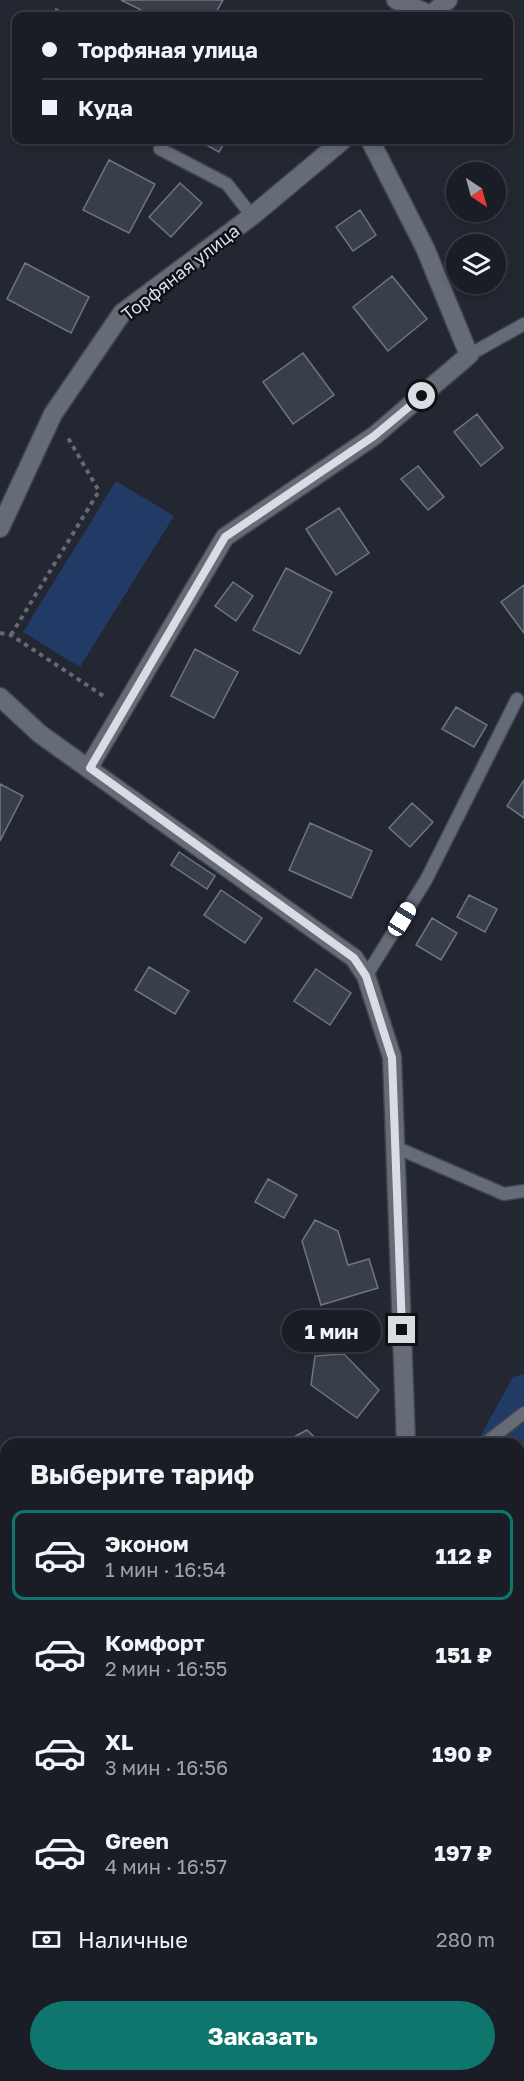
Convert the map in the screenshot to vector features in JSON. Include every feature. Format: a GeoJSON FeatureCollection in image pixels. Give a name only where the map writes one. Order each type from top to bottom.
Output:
{"type":"FeatureCollection","features":[{"type":"Feature","properties":{"kind":"street"},"geometry":{"type":"LineString","coordinates":[[396,0],[422,12]]}},
{"type":"Feature","properties":{"kind":"street"},"geometry":{"type":"LineString","coordinates":[[434,12],[448,0]]}},
{"type":"Feature","properties":{"kind":"street","name":"Торфяная улица"},"geometry":{"type":"LineString","coordinates":[[0,528],[54,414],[122,313],[252,216],[339,144]]}},
{"type":"Feature","properties":{"kind":"street"},"geometry":{"type":"LineString","coordinates":[[90,768],[225,537],[374,436],[469,355],[425,248],[372,144]]}},
{"type":"Feature","properties":{"kind":"street"},"geometry":{"type":"LineString","coordinates":[[0,697],[40,734],[354,958],[366,976],[392,1058],[406,1438]]}},
{"type":"Feature","properties":{"kind":"lane"},"geometry":{"type":"LineString","coordinates":[[160,149],[227,184],[252,216]]}},
{"type":"Feature","properties":{"kind":"lane"},"geometry":{"type":"LineString","coordinates":[[469,355],[524,324]]}},
{"type":"Feature","properties":{"kind":"lane"},"geometry":{"type":"LineString","coordinates":[[366,976],[426,880],[517,699]]}},
{"type":"Feature","properties":{"kind":"lane"},"geometry":{"type":"LineString","coordinates":[[395,1147],[504,1194],[524,1191]]}},
{"type":"Feature","properties":{"kind":"lane"},"geometry":{"type":"LineString","coordinates":[[492,1438],[524,1413]]}},
{"type":"Feature","properties":{"kind":"path"},"geometry":{"type":"LineString","coordinates":[[11,635],[99,491],[54,414]]}},
{"type":"Feature","properties":{"kind":"path"},"geometry":{"type":"LineString","coordinates":[[0,633],[11,635],[123,708]]}},
{"type":"Feature","properties":{"kind":"shaded area"},"geometry":{"type":"Polygon","coordinates":[[[116,481],[174,516],[80,667],[23,632],[116,481]]]}},
{"type":"Feature","properties":{"kind":"shaded area"},"geometry":{"type":"Polygon","coordinates":[[[524,1374],[524,1438],[479,1438],[513,1377],[524,1374]]]}},
{"type":"Feature","properties":{"kind":"building"},"geometry":{"type":"Polygon","coordinates":[[[121,0],[223,0],[216,12],[145,12],[121,0]]]}},
{"type":"Feature","properties":{"kind":"building"},"geometry":{"type":"Polygon","coordinates":[[[204,144],[224,144],[219,152],[204,144]]]}},
{"type":"Feature","properties":{"kind":"building"},"geometry":{"type":"Polygon","coordinates":[[[109,160],[155,184],[129,233],[83,210],[109,160]]]}},
{"type":"Feature","properties":{"kind":"building"},"geometry":{"type":"Polygon","coordinates":[[[180,183],[202,203],[171,237],[149,217],[180,183]]]}},
{"type":"Feature","properties":{"kind":"building"},"geometry":{"type":"Polygon","coordinates":[[[360,210],[376,235],[353,251],[336,227],[360,210]]]}},
{"type":"Feature","properties":{"kind":"building"},"geometry":{"type":"Polygon","coordinates":[[[25,263],[89,297],[71,333],[7,299],[25,263]]]}},
{"type":"Feature","properties":{"kind":"building"},"geometry":{"type":"Polygon","coordinates":[[[392,276],[427,319],[388,351],[353,307],[392,276]]]}},
{"type":"Feature","properties":{"kind":"building"},"geometry":{"type":"Polygon","coordinates":[[[303,353],[334,395],[293,424],[263,382],[303,353]]]}},
{"type":"Feature","properties":{"kind":"building"},"geometry":{"type":"Polygon","coordinates":[[[477,414],[503,448],[481,466],[454,432],[477,414]]]}},
{"type":"Feature","properties":{"kind":"building"},"geometry":{"type":"Polygon","coordinates":[[[418,466],[444,497],[428,510],[401,479],[418,466]]]}},
{"type":"Feature","properties":{"kind":"building"},"geometry":{"type":"Polygon","coordinates":[[[339,508],[369,553],[336,575],[306,529],[339,508]]]}},
{"type":"Feature","properties":{"kind":"building"},"geometry":{"type":"Polygon","coordinates":[[[286,568],[332,592],[300,654],[253,630],[286,568]]]}},
{"type":"Feature","properties":{"kind":"building"},"geometry":{"type":"Polygon","coordinates":[[[233,582],[253,596],[236,621],[215,606],[233,582]]]}},
{"type":"Feature","properties":{"kind":"building"},"geometry":{"type":"Polygon","coordinates":[[[524,585],[524,633],[501,602],[524,585]]]}},
{"type":"Feature","properties":{"kind":"building"},"geometry":{"type":"Polygon","coordinates":[[[195,649],[238,672],[214,718],[171,696],[195,649]]]}},
{"type":"Feature","properties":{"kind":"building"},"geometry":{"type":"Polygon","coordinates":[[[456,707],[487,725],[474,747],[442,729],[456,707]]]}},
{"type":"Feature","properties":{"kind":"building"},"geometry":{"type":"Polygon","coordinates":[[[524,780],[524,818],[507,806],[524,780]]]}},
{"type":"Feature","properties":{"kind":"building"},"geometry":{"type":"Polygon","coordinates":[[[0,784],[23,796],[0,841],[0,784]]]}},
{"type":"Feature","properties":{"kind":"building"},"geometry":{"type":"Polygon","coordinates":[[[412,803],[433,822],[410,847],[389,828],[412,803]]]}},
{"type":"Feature","properties":{"kind":"building"},"geometry":{"type":"Polygon","coordinates":[[[310,823],[372,851],[351,898],[289,870],[310,823]]]}},
{"type":"Feature","properties":{"kind":"building"},"geometry":{"type":"Polygon","coordinates":[[[179,852],[215,876],[207,889],[171,865],[179,852]]]}},
{"type":"Feature","properties":{"kind":"building"},"geometry":{"type":"Polygon","coordinates":[[[221,890],[262,918],[245,943],[204,915],[221,890]]]}},
{"type":"Feature","properties":{"kind":"building"},"geometry":{"type":"Polygon","coordinates":[[[469,895],[497,909],[485,932],[457,917],[469,895]]]}},
{"type":"Feature","properties":{"kind":"building"},"geometry":{"type":"Polygon","coordinates":[[[432,918],[457,933],[441,960],[416,945],[432,918]]]}},
{"type":"Feature","properties":{"kind":"building"},"geometry":{"type":"Polygon","coordinates":[[[149,967],[189,991],[175,1014],[135,990],[149,967]]]}},
{"type":"Feature","properties":{"kind":"building"},"geometry":{"type":"Polygon","coordinates":[[[316,969],[351,993],[330,1025],[294,1001],[316,969]]]}},
{"type":"Feature","properties":{"kind":"building"},"geometry":{"type":"Polygon","coordinates":[[[268,1179],[297,1195],[284,1218],[255,1202],[268,1179]]]}},
{"type":"Feature","properties":{"kind":"building"},"geometry":{"type":"Polygon","coordinates":[[[315,1220],[338,1231],[348,1265],[369,1259],[378,1288],[321,1305],[302,1241],[315,1220]]]}},
{"type":"Feature","properties":{"kind":"building"},"geometry":{"type":"Polygon","coordinates":[[[344,1354],[379,1390],[357,1418],[311,1385],[315,1356],[344,1354]]]}},
{"type":"Feature","properties":{"kind":"building"},"geometry":{"type":"Polygon","coordinates":[[[307,1430],[316,1438],[292,1438],[307,1430]]]}},
{"type":"Feature","properties":{"kind":"route"},"geometry":{"type":"LineString","coordinates":[[402,1330],[392,1058],[366,976],[354,958],[90,768],[225,537],[374,436],[422,396]]}}]}
